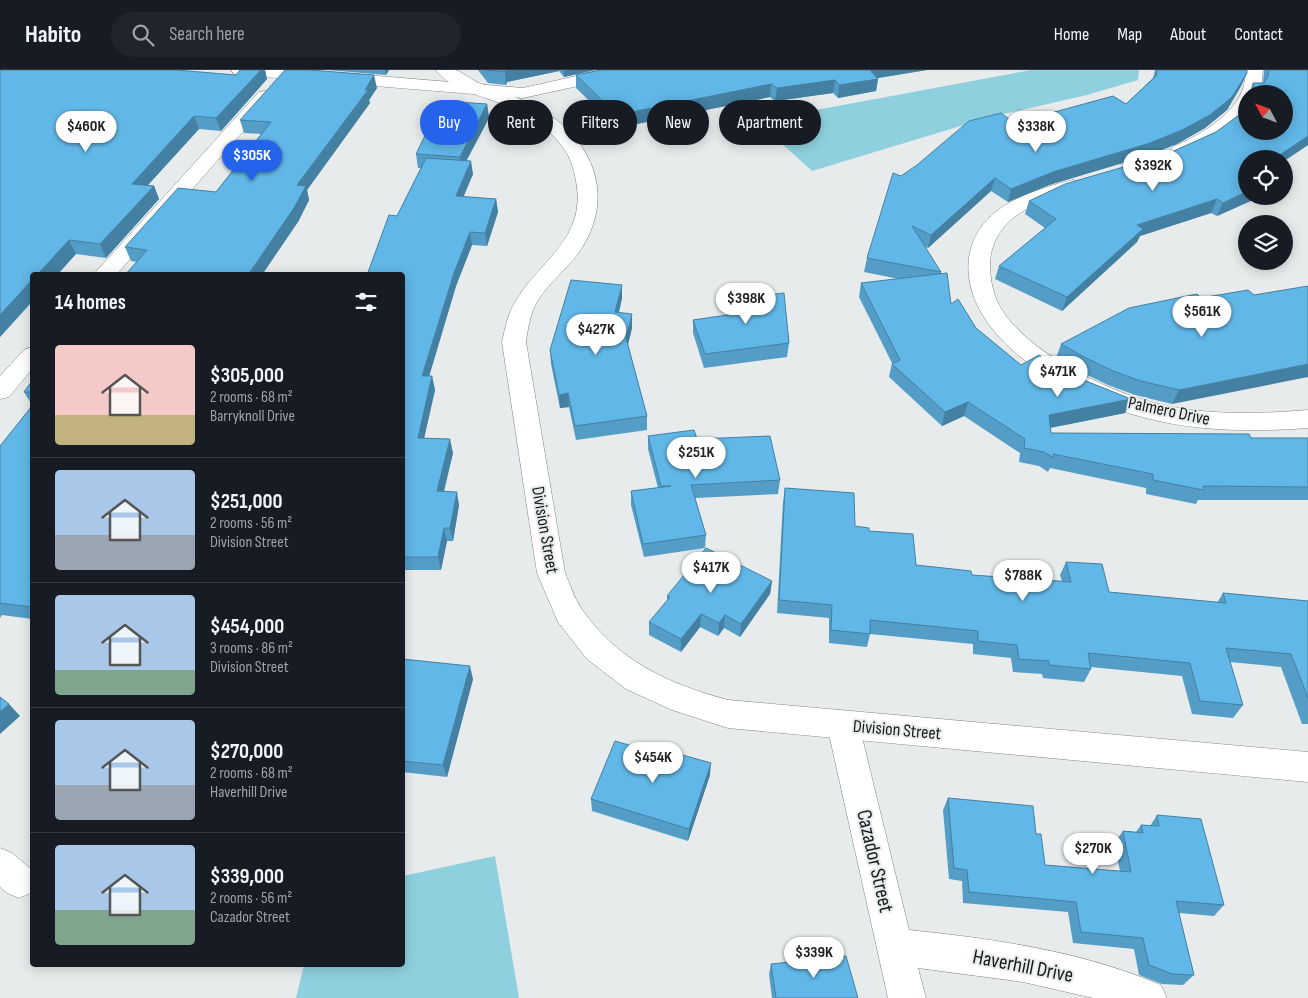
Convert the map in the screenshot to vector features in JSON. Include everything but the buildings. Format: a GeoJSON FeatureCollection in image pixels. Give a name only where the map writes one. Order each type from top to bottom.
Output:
{"type":"FeatureCollection","features":[{"type":"Feature","properties":{"kind":"street"},"geometry":{"type":"LineString","coordinates":[[240,70],[523,93],[628,70]]}},
{"type":"Feature","properties":{"kind":"street","name":"Division Street"},"geometry":{"type":"LineString","coordinates":[[445,70],[466,83],[518,104],[541,117],[562,134],[578,154],[586,174],[589,196],[585,219],[573,246],[530,295],[518,317],[514,342],[551,573],[568,614],[598,650],[637,680],[683,701],[728,714],[1308,766]]}},
{"type":"Feature","properties":{"kind":"street"},"geometry":{"type":"LineString","coordinates":[[1252,85],[1254,70]]}},
{"type":"Feature","properties":{"kind":"street"},"geometry":{"type":"LineString","coordinates":[[107,272],[284,74]]}},
{"type":"Feature","properties":{"kind":"street"},"geometry":{"type":"LineString","coordinates":[[1159,159],[1200,142],[1222,128],[1238,112]]}},
{"type":"Feature","properties":{"kind":"street","name":"Palmero Drive"},"geometry":{"type":"LineString","coordinates":[[1093,180],[1037,197],[1016,207],[997,221],[982,242],[977,265],[981,291],[996,318],[1019,343],[1045,363],[1078,383],[1122,401],[1168,414],[1216,421],[1277,422],[1308,420]]}},
{"type":"Feature","properties":{"kind":"street"},"geometry":{"type":"LineString","coordinates":[[0,391],[30,357]]}},
{"type":"Feature","properties":{"kind":"street","name":"Cazador Street"},"geometry":{"type":"LineString","coordinates":[[843,725],[907,998]]}},
{"type":"Feature","properties":{"kind":"street","name":"Haverhill Drive"},"geometry":{"type":"LineString","coordinates":[[895,947],[992,958],[1066,971],[1148,998]]}},
{"type":"Feature","properties":{"kind":"shaded area"},"geometry":{"type":"Polygon","coordinates":[[[1031,70],[1139,70],[1138,80],[1087,95],[987,118],[812,171],[783,145],[821,145],[821,109],[1031,70]]]}},
{"type":"Feature","properties":{"kind":"shaded area"},"geometry":{"type":"Polygon","coordinates":[[[495,856],[519,998],[296,998],[304,967],[405,967],[405,876],[495,856]]]}}]}
